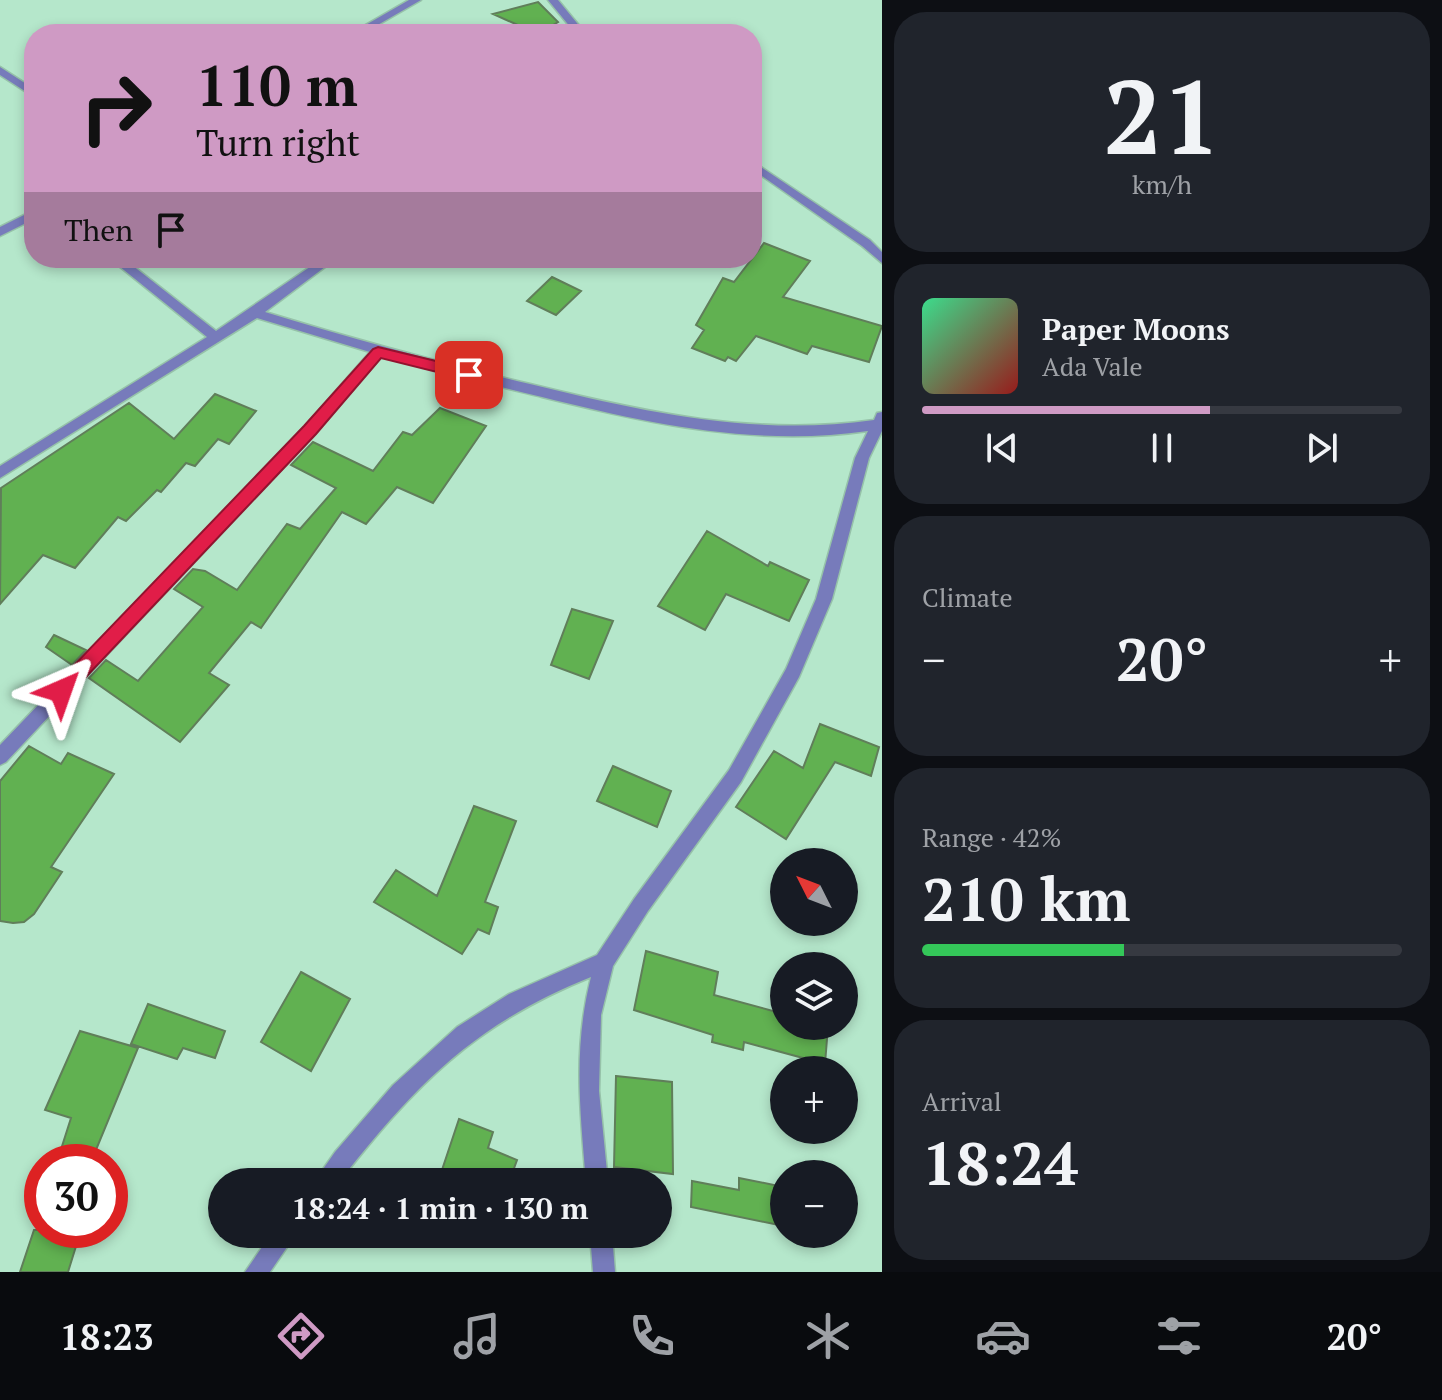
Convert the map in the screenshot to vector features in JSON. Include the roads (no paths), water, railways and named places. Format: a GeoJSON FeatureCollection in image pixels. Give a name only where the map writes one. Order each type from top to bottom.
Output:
{"type":"FeatureCollection","features":[{"type":"Feature","properties":{"kind":"street"},"geometry":{"type":"LineString","coordinates":[[373,24],[416,0]]}},
{"type":"Feature","properties":{"kind":"street"},"geometry":{"type":"LineString","coordinates":[[553,0],[573,24]]}},
{"type":"Feature","properties":{"kind":"street"},"geometry":{"type":"LineString","coordinates":[[0,70],[24,87]]}},
{"type":"Feature","properties":{"kind":"street"},"geometry":{"type":"LineString","coordinates":[[762,171],[866,243],[882,259]]}},
{"type":"Feature","properties":{"kind":"street"},"geometry":{"type":"LineString","coordinates":[[0,232],[24,219]]}},
{"type":"Feature","properties":{"kind":"street"},"geometry":{"type":"LineString","coordinates":[[128,268],[216,338]]}},
{"type":"Feature","properties":{"kind":"street"},"geometry":{"type":"LineString","coordinates":[[0,473],[255,313],[317,268]]}},
{"type":"Feature","properties":{"kind":"street"},"geometry":{"type":"LineString","coordinates":[[255,313],[378,352],[671,421],[791,433],[839,432],[880,421]]}},
{"type":"Feature","properties":{"kind":"street"},"geometry":{"type":"LineString","coordinates":[[0,757],[310,430],[378,352]]}},
{"type":"Feature","properties":{"kind":"street"},"geometry":{"type":"LineString","coordinates":[[596,1168],[589,1091],[591,1015],[604,962],[641,905],[735,776],[793,672],[824,599],[862,458],[880,421]]}},
{"type":"Feature","properties":{"kind":"street"},"geometry":{"type":"LineString","coordinates":[[336,1168],[419,1073],[487,1018],[545,985],[604,962]]}},
{"type":"Feature","properties":{"kind":"street"},"geometry":{"type":"LineString","coordinates":[[256,1272],[274,1248]]}},
{"type":"Feature","properties":{"kind":"street"},"geometry":{"type":"LineString","coordinates":[[602,1248],[604,1272]]}}]}
